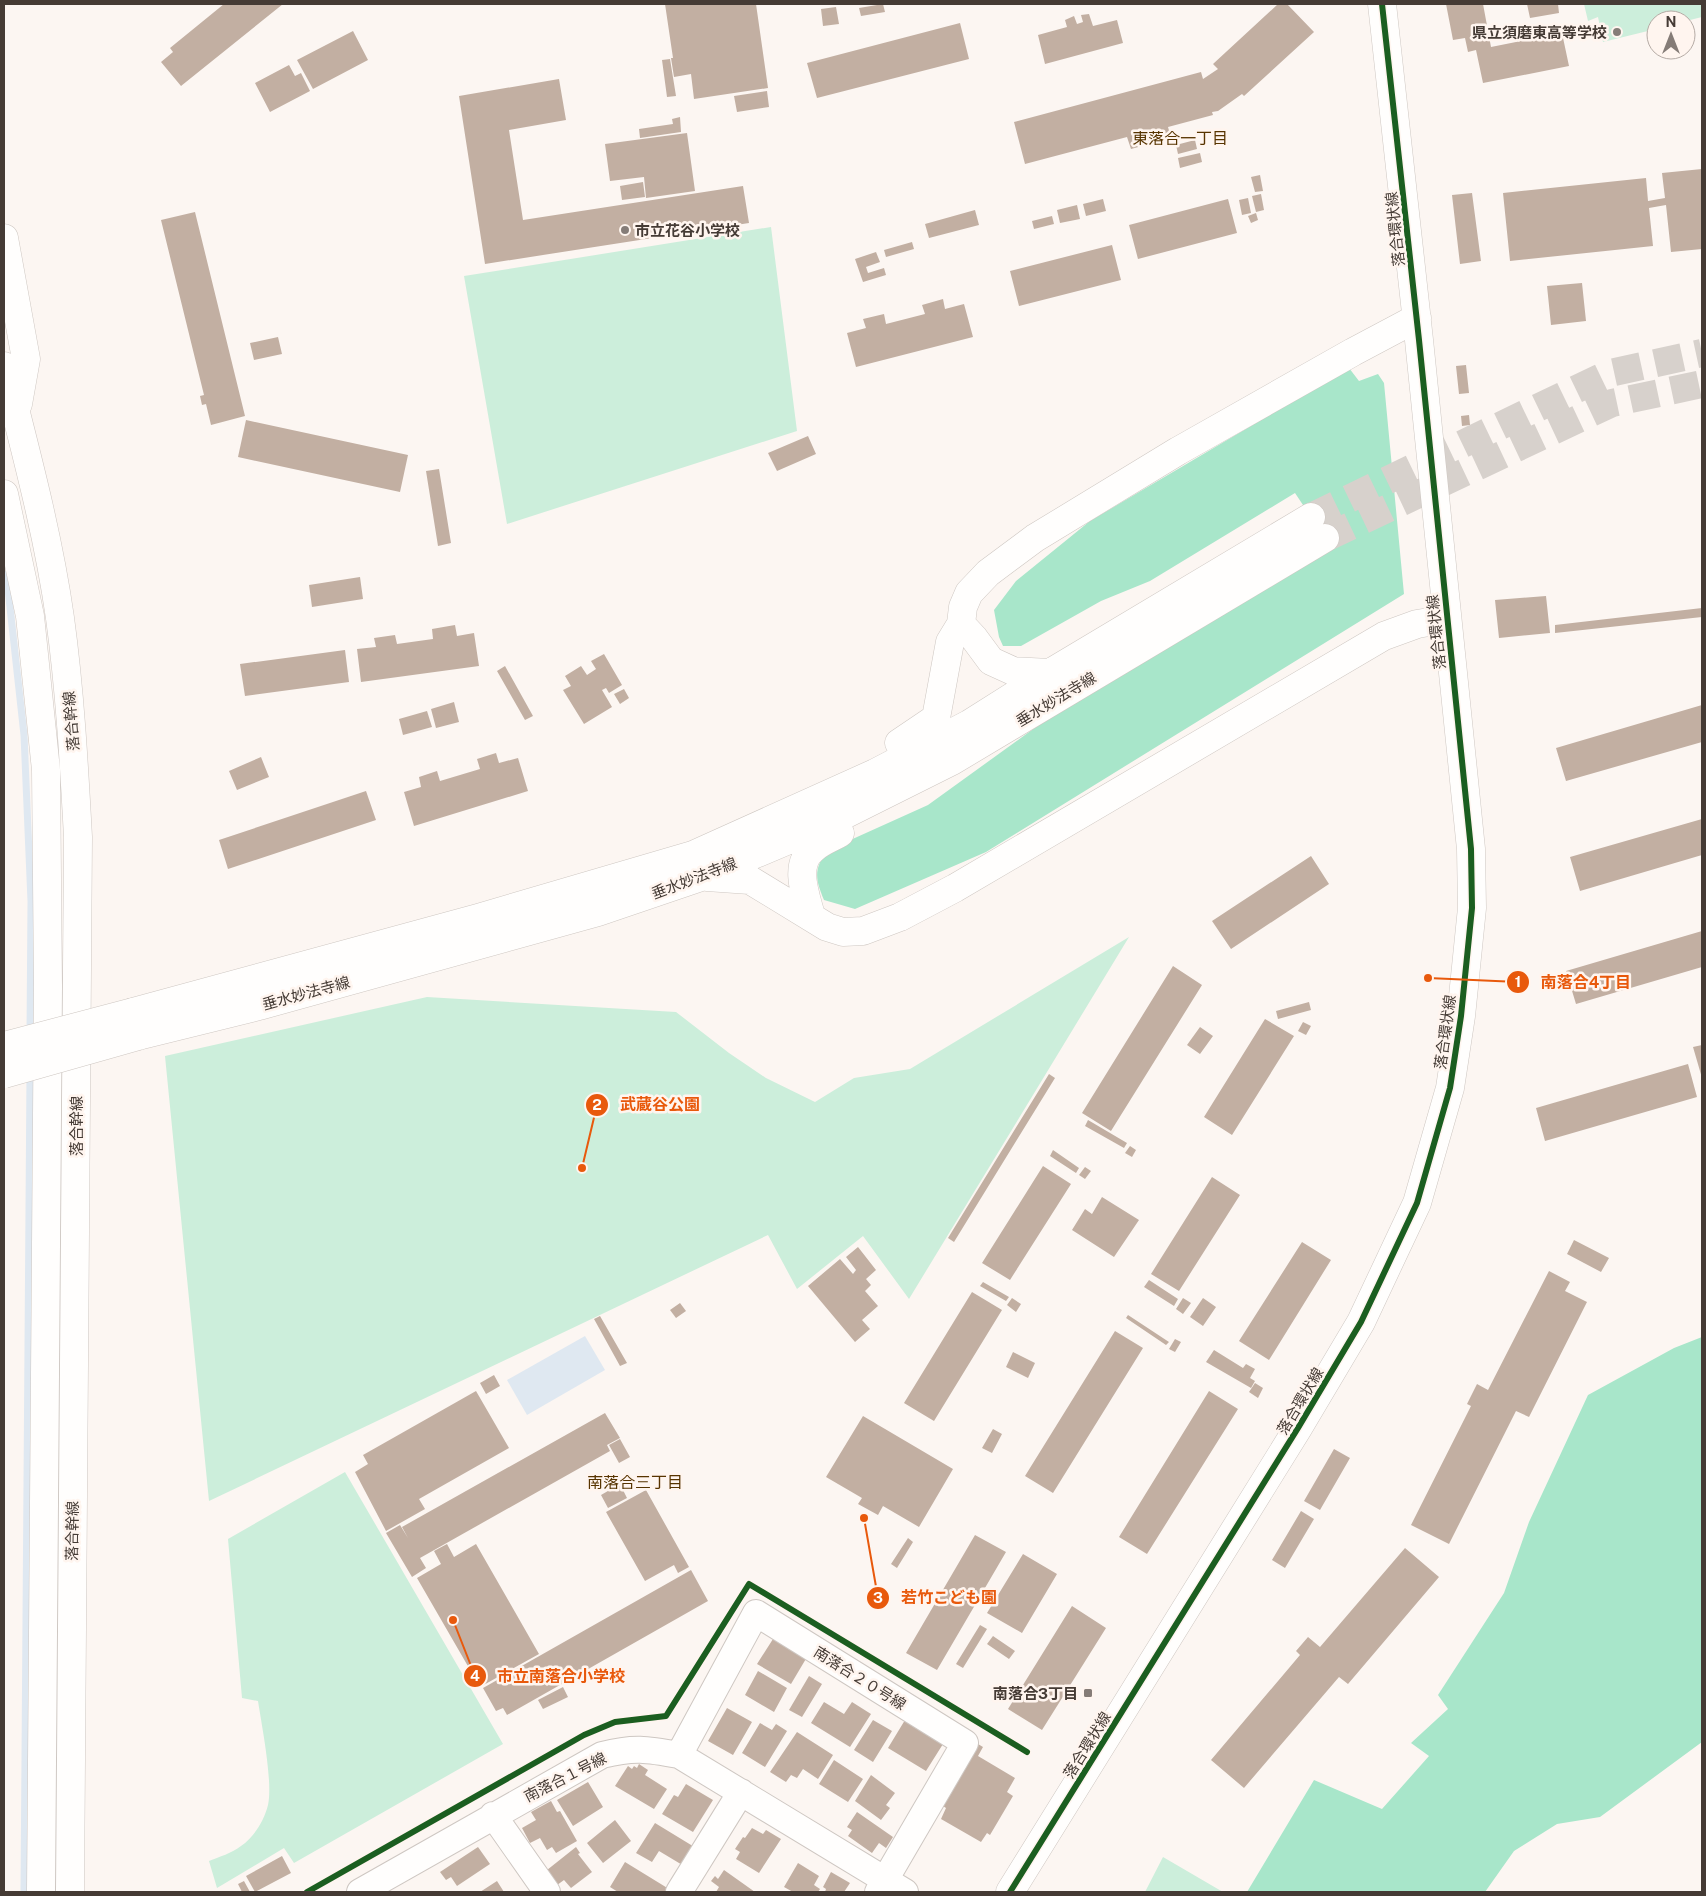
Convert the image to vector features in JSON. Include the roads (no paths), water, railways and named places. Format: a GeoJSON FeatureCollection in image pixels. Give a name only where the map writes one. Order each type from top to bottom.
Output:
{"type":"FeatureCollection","features":[{"type":"Feature","properties":{"kind":"street","name":"落合環状線"},"geometry":{"type":"LineString","coordinates":[[1010,1892],[1298,1428],[1368,1308],[1416,1203],[1450,1088],[1463,998],[1472,908],[1471,849],[1468,804],[1447,619],[1417,318],[1382,4]]}},
{"type":"Feature","properties":{"kind":"street"},"geometry":{"type":"LineString","coordinates":[[4,238],[26,359],[16,415]]}},
{"type":"Feature","properties":{"kind":"street"},"geometry":{"type":"LineString","coordinates":[[815,800],[936,718],[950,642],[960,624],[966,598],[975,585],[1003,560],[1035,538],[1178,451],[1417,318]]}},
{"type":"Feature","properties":{"kind":"street","name":"落合幹線"},"geometry":{"type":"LineString","coordinates":[[4,366],[41,518],[60,617],[72,727],[78,837],[70,1892]]}},
{"type":"Feature","properties":{"kind":"street","name":"落合幹線"},"geometry":{"type":"LineString","coordinates":[[4,494],[30,616],[43,727],[46,787],[48,996],[41,1892]]}},
{"type":"Feature","properties":{"kind":"street","name":"垂水妙法寺線"},"geometry":{"type":"LineString","coordinates":[[4,1046],[136,1024],[268,1003],[598,912],[701,877],[824,825],[952,761],[1318,528],[1050,673],[969,724],[876,773],[693,855],[478,918],[136,1024],[4,1074]]}},
{"type":"Feature","properties":{"kind":"street"},"geometry":{"type":"LineString","coordinates":[[701,877],[750,880],[827,927],[843,932],[863,931],[900,917],[994,866],[1384,636],[1416,624],[1447,619]]}},
{"type":"Feature","properties":{"kind":"street"},"geometry":{"type":"LineString","coordinates":[[960,624],[974,638],[991,661],[1013,670],[1050,673]]}},
{"type":"Feature","properties":{"kind":"street"},"geometry":{"type":"LineString","coordinates":[[811,916],[802,876],[805,859],[811,850],[864,821],[952,761]]}},
{"type":"Feature","properties":{"kind":"street","name":"南落合２０号線"},"geometry":{"type":"LineString","coordinates":[[679,1755],[756,1613],[965,1743],[889,1888]]}},
{"type":"Feature","properties":{"kind":"street","name":"南落合１号線"},"geometry":{"type":"LineString","coordinates":[[360,1892],[602,1755],[636,1749],[656,1750],[679,1755],[741,1792],[889,1888]]}},
{"type":"Feature","properties":{"kind":"street"},"geometry":{"type":"LineString","coordinates":[[679,1892],[741,1792]]}},
{"type":"Feature","properties":{"kind":"street"},"geometry":{"type":"LineString","coordinates":[[493,1815],[547,1892]]}},
{"type":"Feature","properties":{"kind":"waterway"},"geometry":{"type":"LineString","coordinates":[[4,574],[8,589],[24,735],[31,901],[30,1034]]}},
{"type":"Feature","properties":{"kind":"waterway"},"geometry":{"type":"LineString","coordinates":[[24,1892],[30,1073]]}},
{"type":"Feature","properties":{"kind":"tunnel"},"geometry":{"type":"LineString","coordinates":[[1311,517],[1610,373],[1702,353]]}},
{"type":"Feature","properties":{"kind":"tunnel"},"geometry":{"type":"LineString","coordinates":[[1325,538],[1612,403],[1702,384]]}},
{"type":"Feature","properties":{"kind":"place","name":"県立須磨東高等学校"},"geometry":{"type":"Point","coordinates":[1617,32]}},
{"type":"Feature","properties":{"kind":"place","name":"市立花谷小学校"},"geometry":{"type":"Point","coordinates":[625,230]}},
{"type":"Feature","properties":{"kind":"place","name":"南落合4丁目"},"geometry":{"type":"Point","coordinates":[1428,978]}},
{"type":"Feature","properties":{"kind":"place","name":"武蔵谷公園"},"geometry":{"type":"Point","coordinates":[582,1168]}},
{"type":"Feature","properties":{"kind":"place","name":"若竹こども園"},"geometry":{"type":"Point","coordinates":[864,1518]}},
{"type":"Feature","properties":{"kind":"place","name":"市立南落合小学校"},"geometry":{"type":"Point","coordinates":[453,1620]}},
{"type":"Feature","properties":{"kind":"place","name":"南落合3丁目"},"geometry":{"type":"Point","coordinates":[1088,1693]}},
{"type":"Feature","properties":{"kind":"district","name":"東落合一丁目"},"geometry":{"type":"Point","coordinates":[1180,138]}},
{"type":"Feature","properties":{"kind":"district","name":"南落合三丁目"},"geometry":{"type":"Point","coordinates":[635,1482]}}]}
